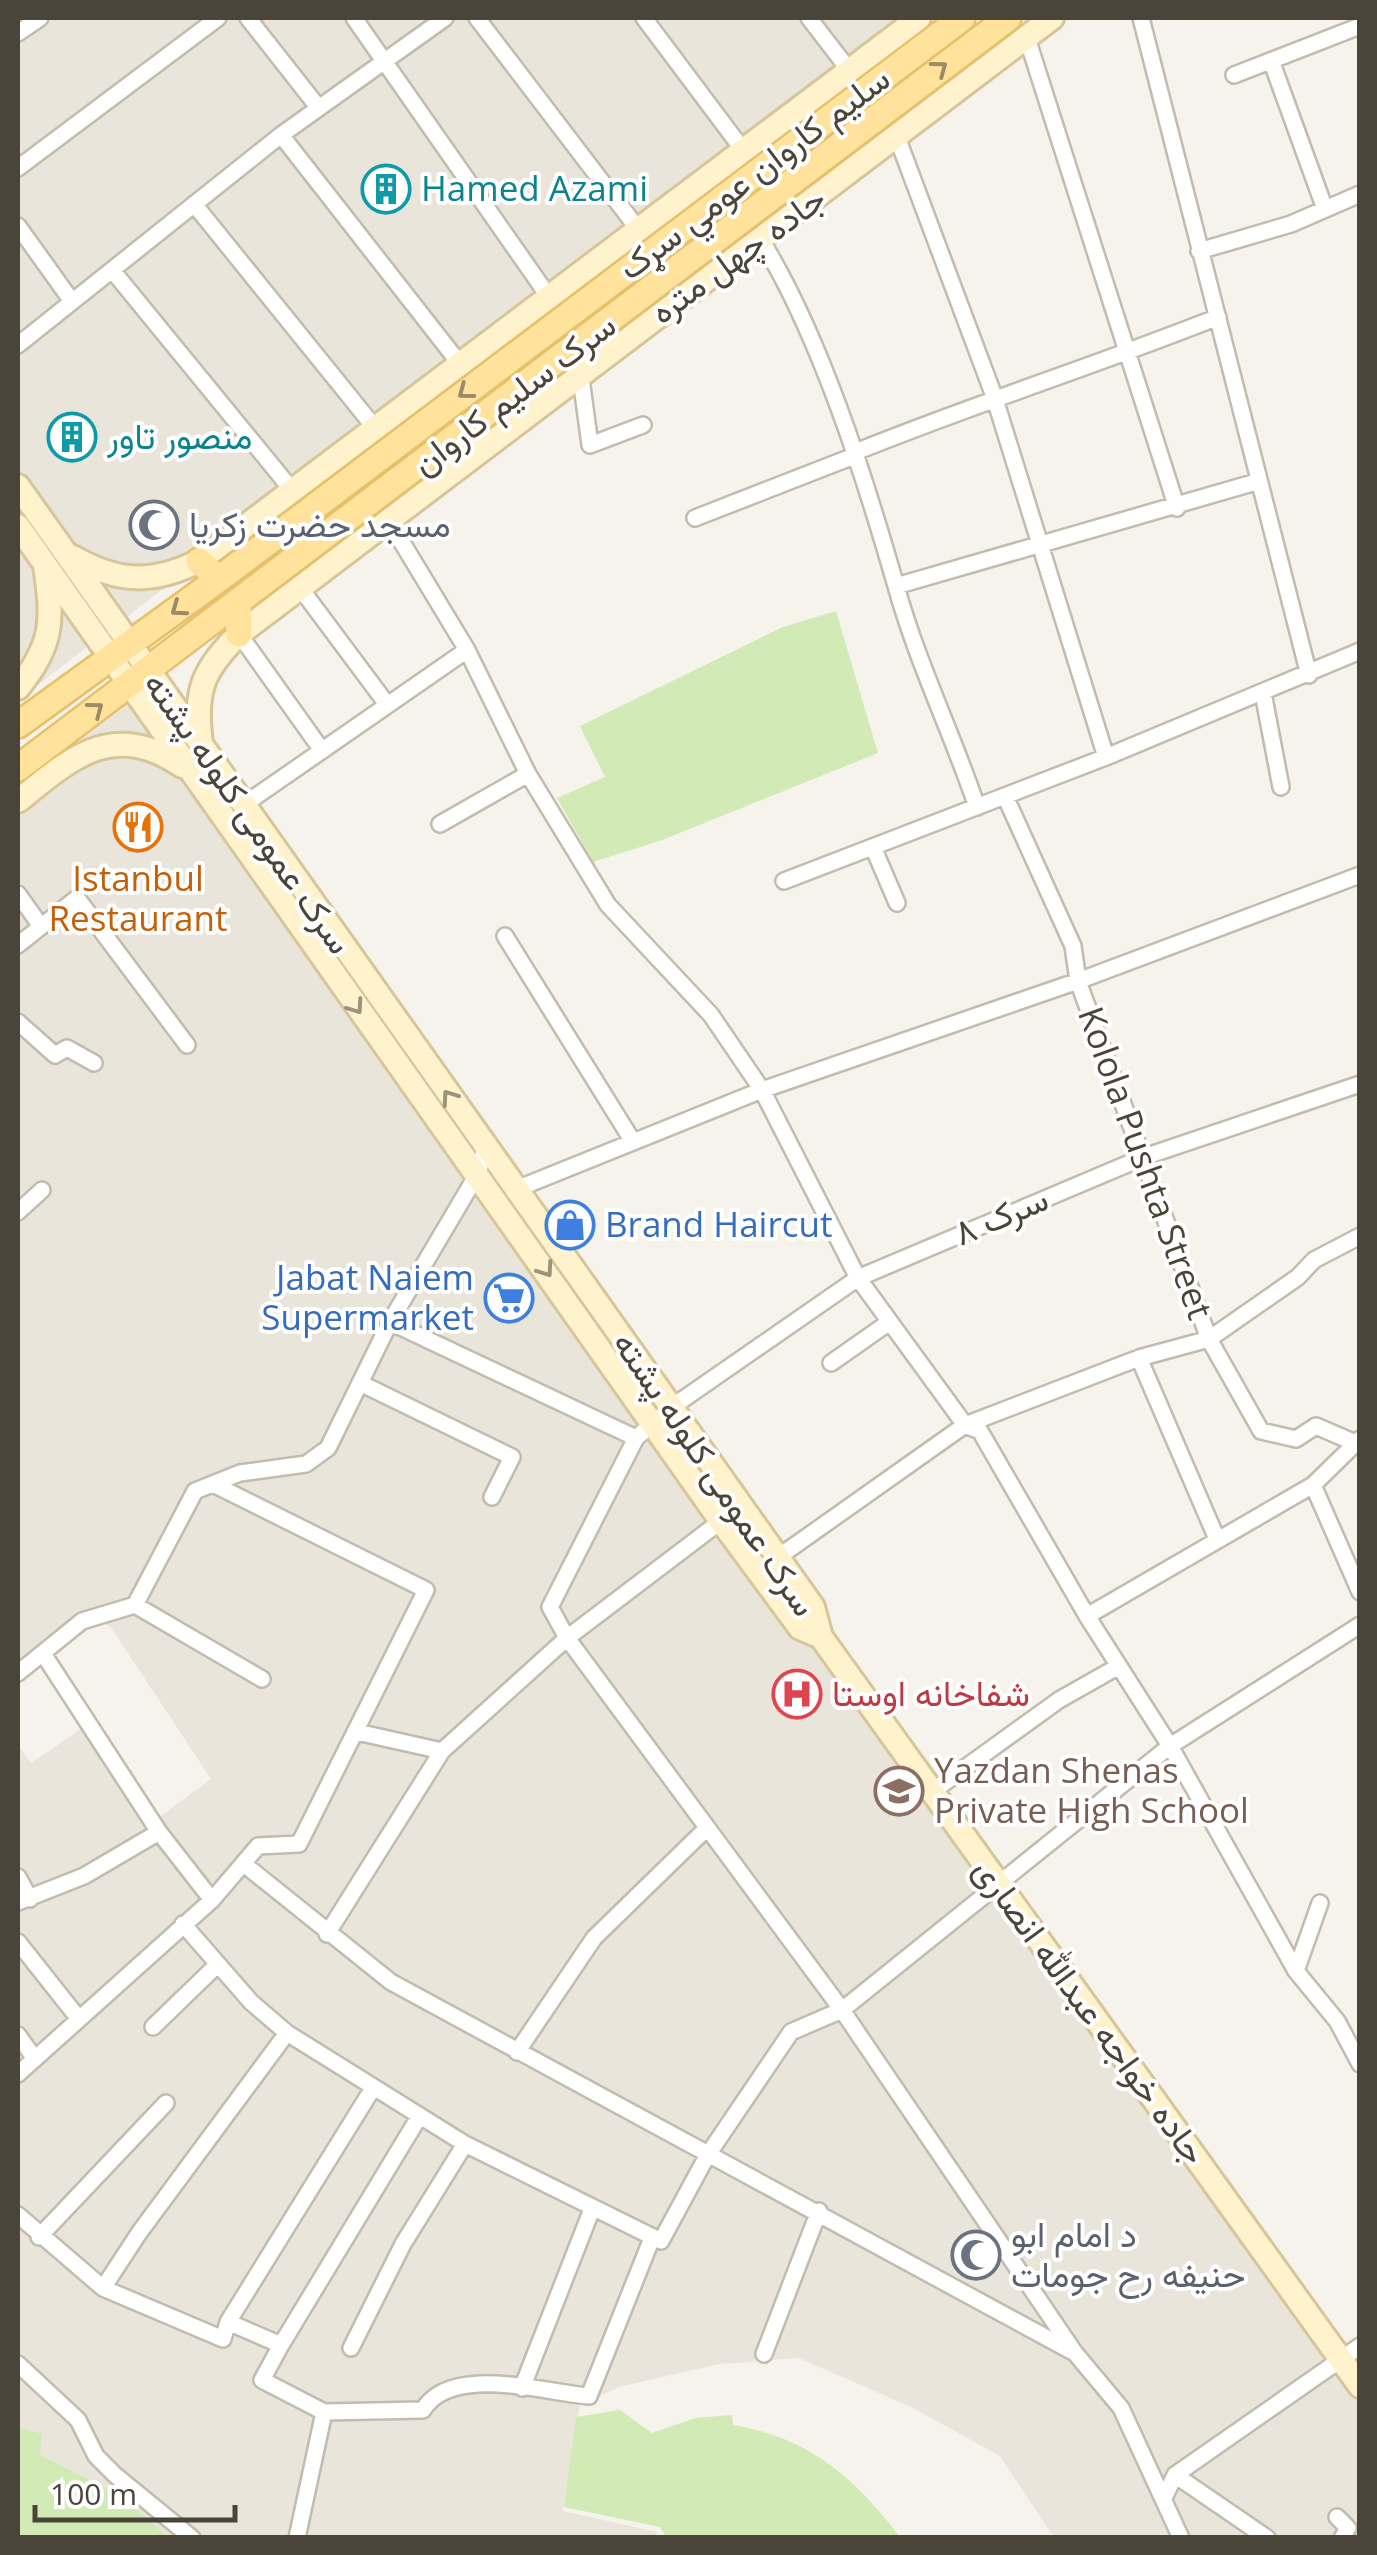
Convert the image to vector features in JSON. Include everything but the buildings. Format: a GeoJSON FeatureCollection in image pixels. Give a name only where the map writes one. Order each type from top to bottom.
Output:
{"type":"FeatureCollection","features":[{"type":"Feature","properties":{"kind":"main road"},"geometry":{"type":"LineString","coordinates":[[18,688],[41,658],[49,636],[54,557],[132,581],[172,575],[199,561],[919,18]]}},
{"type":"Feature","properties":{"kind":"main road","name":"سلیم کاروان عومي سړک"},"geometry":{"type":"LineString","coordinates":[[22,714],[121,650],[219,579],[962,18]]}},
{"type":"Feature","properties":{"kind":"main road","name":"سرک سلیم کاروان"},"geometry":{"type":"LineString","coordinates":[[18,768],[59,750],[140,677],[1008,18]]}},
{"type":"Feature","properties":{"kind":"main road","name":"جاده چهل متره"},"geometry":{"type":"LineString","coordinates":[[202,747],[199,695],[210,663],[239,634],[580,371],[1052,18]]}},
{"type":"Feature","properties":{"kind":"main road"},"geometry":{"type":"LineString","coordinates":[[804,136],[820,158]]}},
{"type":"Feature","properties":{"kind":"main road","name":"سرک عمومی کلوله پشته"},"geometry":{"type":"LineString","coordinates":[[18,486],[54,557],[140,677],[202,747],[672,1407],[813,1607],[821,1636]]}},
{"type":"Feature","properties":{"kind":"main road","name":"سرک عمومی کلوله پشته"},"geometry":{"type":"LineString","coordinates":[[18,526],[54,557]]}},
{"type":"Feature","properties":{"kind":"main road"},"geometry":{"type":"LineString","coordinates":[[199,561],[219,579]]}},
{"type":"Feature","properties":{"kind":"main road"},"geometry":{"type":"LineString","coordinates":[[238,603],[239,634]]}},
{"type":"Feature","properties":{"kind":"main road","name":"سرک عمومی کلوله پشته"},"geometry":{"type":"LineString","coordinates":[[140,677],[189,771],[456,1149],[478,1172],[644,1431],[721,1520],[800,1628],[821,1636]]}},
{"type":"Feature","properties":{"kind":"main road"},"geometry":{"type":"LineString","coordinates":[[18,801],[59,750],[123,744],[166,756],[189,771]]}},
{"type":"Feature","properties":{"kind":"main road","name":"جاده خواجه عبدالله انصاری"},"geometry":{"type":"LineString","coordinates":[[821,1636],[997,1881],[1351,2353],[1360,2386]]}},
{"type":"Feature","properties":{"kind":"street"},"geometry":{"type":"LineString","coordinates":[[18,33],[40,18]]}},
{"type":"Feature","properties":{"kind":"street"},"geometry":{"type":"LineString","coordinates":[[18,168],[218,18]]}},
{"type":"Feature","properties":{"kind":"street"},"geometry":{"type":"LineString","coordinates":[[248,18],[318,107]]}},
{"type":"Feature","properties":{"kind":"street"},"geometry":{"type":"LineString","coordinates":[[354,18],[549,297]]}},
{"type":"Feature","properties":{"kind":"street"},"geometry":{"type":"LineString","coordinates":[[18,344],[318,107],[445,18]]}},
{"type":"Feature","properties":{"kind":"street"},"geometry":{"type":"LineString","coordinates":[[478,18],[638,229]]}},
{"type":"Feature","properties":{"kind":"street"},"geometry":{"type":"LineString","coordinates":[[644,18],[743,150]]}},
{"type":"Feature","properties":{"kind":"street"},"geometry":{"type":"LineString","coordinates":[[809,18],[849,70]]}},
{"type":"Feature","properties":{"kind":"street"},"geometry":{"type":"LineString","coordinates":[[1141,18],[1256,482],[1309,675]]}},
{"type":"Feature","properties":{"kind":"street"},"geometry":{"type":"LineString","coordinates":[[1234,76],[1360,26]]}},
{"type":"Feature","properties":{"kind":"street"},"geometry":{"type":"LineString","coordinates":[[1026,38],[1177,508]]}},
{"type":"Feature","properties":{"kind":"street"},"geometry":{"type":"LineString","coordinates":[[1272,63],[1325,209]]}},
{"type":"Feature","properties":{"kind":"street"},"geometry":{"type":"LineString","coordinates":[[282,135],[460,364]]}},
{"type":"Feature","properties":{"kind":"street"},"geometry":{"type":"LineString","coordinates":[[897,137],[994,396],[1106,757]]}},
{"type":"Feature","properties":{"kind":"street"},"geometry":{"type":"LineString","coordinates":[[1199,251],[1360,194]]}},
{"type":"Feature","properties":{"kind":"street"},"geometry":{"type":"LineString","coordinates":[[194,204],[376,428]]}},
{"type":"Feature","properties":{"kind":"street"},"geometry":{"type":"LineString","coordinates":[[18,226],[70,300]]}},
{"type":"Feature","properties":{"kind":"street"},"geometry":{"type":"LineString","coordinates":[[760,240],[792,297],[884,534],[896,586],[977,807]]}},
{"type":"Feature","properties":{"kind":"street"},"geometry":{"type":"LineString","coordinates":[[112,270],[292,490]]}},
{"type":"Feature","properties":{"kind":"street"},"geometry":{"type":"LineString","coordinates":[[695,518],[994,396],[1129,352],[1218,317]]}},
{"type":"Feature","properties":{"kind":"street"},"geometry":{"type":"LineString","coordinates":[[580,371],[590,445],[643,425]]}},
{"type":"Feature","properties":{"kind":"street"},"geometry":{"type":"LineString","coordinates":[[896,586],[1177,508],[1256,482]]}},
{"type":"Feature","properties":{"kind":"street"},"geometry":{"type":"LineString","coordinates":[[390,521],[467,650],[528,774],[608,905],[711,1015],[762,1090],[858,1278],[965,1425],[980,1430],[1086,1616],[1170,1746],[1296,1971],[1337,2021],[1358,2057]]}},
{"type":"Feature","properties":{"kind":"street"},"geometry":{"type":"LineString","coordinates":[[301,588],[386,703]]}},
{"type":"Feature","properties":{"kind":"street"},"geometry":{"type":"LineString","coordinates":[[239,634],[321,749]]}},
{"type":"Feature","properties":{"kind":"street"},"geometry":{"type":"LineString","coordinates":[[242,806],[467,650]]}},
{"type":"Feature","properties":{"kind":"street"},"geometry":{"type":"LineString","coordinates":[[784,881],[1106,757],[1309,675],[1360,650]]}},
{"type":"Feature","properties":{"kind":"street"},"geometry":{"type":"LineString","coordinates":[[1263,693],[1281,787]]}},
{"type":"Feature","properties":{"kind":"street"},"geometry":{"type":"LineString","coordinates":[[440,824],[528,774]]}},
{"type":"Feature","properties":{"kind":"street","name":"Kolola Pushta Street"},"geometry":{"type":"LineString","coordinates":[[1005,796],[1073,946],[1078,981],[1209,1339],[1261,1431],[1296,1439],[1316,1426],[1356,1440]]}},
{"type":"Feature","properties":{"kind":"street"},"geometry":{"type":"LineString","coordinates":[[873,847],[897,903]]}},
{"type":"Feature","properties":{"kind":"street"},"geometry":{"type":"LineString","coordinates":[[514,1190],[762,1090],[1078,981],[1360,875]]}},
{"type":"Feature","properties":{"kind":"street"},"geometry":{"type":"LineString","coordinates":[[18,894],[40,925]]}},
{"type":"Feature","properties":{"kind":"street"},"geometry":{"type":"LineString","coordinates":[[18,945],[76,898],[187,1045]]}},
{"type":"Feature","properties":{"kind":"street"},"geometry":{"type":"LineString","coordinates":[[505,936],[632,1140]]}},
{"type":"Feature","properties":{"kind":"street"},"geometry":{"type":"LineString","coordinates":[[18,1022],[54,1055],[67,1048],[94,1063]]}},
{"type":"Feature","properties":{"kind":"street","name":"سرک ۸"},"geometry":{"type":"LineString","coordinates":[[644,1431],[672,1407],[858,1278],[1144,1157],[1360,1084]]}},
{"type":"Feature","properties":{"kind":"street"},"geometry":{"type":"LineString","coordinates":[[18,1673],[82,1621],[135,1605],[195,1492],[240,1473],[306,1464],[328,1448],[390,1322],[478,1172],[485,1148]]}},
{"type":"Feature","properties":{"kind":"street"},"geometry":{"type":"LineString","coordinates":[[18,1212],[42,1190]]}},
{"type":"Feature","properties":{"kind":"street"},"geometry":{"type":"LineString","coordinates":[[776,1558],[965,1425],[1138,1358],[1209,1339],[1298,1277],[1314,1260],[1360,1236]]}},
{"type":"Feature","properties":{"kind":"street"},"geometry":{"type":"LineString","coordinates":[[390,1322],[644,1431],[550,1607],[568,1638],[842,2010],[1075,2352],[1121,2408],[1181,2538]]}},
{"type":"Feature","properties":{"kind":"street"},"geometry":{"type":"LineString","coordinates":[[831,1363],[888,1322]]}},
{"type":"Feature","properties":{"kind":"street"},"geometry":{"type":"LineString","coordinates":[[1138,1358],[1217,1538]]}},
{"type":"Feature","properties":{"kind":"street"},"geometry":{"type":"LineString","coordinates":[[360,1383],[512,1457],[492,1497]]}},
{"type":"Feature","properties":{"kind":"street"},"geometry":{"type":"LineString","coordinates":[[1086,1616],[1313,1485],[1356,1440]]}},
{"type":"Feature","properties":{"kind":"street"},"geometry":{"type":"LineString","coordinates":[[18,2074],[212,1900],[258,1846],[299,1844],[426,1590],[213,1484]]}},
{"type":"Feature","properties":{"kind":"street"},"geometry":{"type":"LineString","coordinates":[[1313,1485],[1360,1592]]}},
{"type":"Feature","properties":{"kind":"street"},"geometry":{"type":"LineString","coordinates":[[327,1934],[442,1751],[568,1638],[721,1520]]}},
{"type":"Feature","properties":{"kind":"street"},"geometry":{"type":"LineString","coordinates":[[135,1605],[262,1680]]}},
{"type":"Feature","properties":{"kind":"street"},"geometry":{"type":"LineString","coordinates":[[183,1924],[251,2002],[287,2033],[466,2144],[661,2241],[707,2156],[791,2032],[842,2010],[997,1881],[1170,1746],[1360,1625]]}},
{"type":"Feature","properties":{"kind":"street"},"geometry":{"type":"LineString","coordinates":[[44,1655],[159,1832],[212,1900]]}},
{"type":"Feature","properties":{"kind":"street"},"geometry":{"type":"LineString","coordinates":[[933,1790],[1059,1700],[1119,1666]]}},
{"type":"Feature","properties":{"kind":"street"},"geometry":{"type":"LineString","coordinates":[[357,1732],[442,1751]]}},
{"type":"Feature","properties":{"kind":"street"},"geometry":{"type":"LineString","coordinates":[[516,2052],[594,1938],[707,1828]]}},
{"type":"Feature","properties":{"kind":"street"},"geometry":{"type":"LineString","coordinates":[[18,1877],[24,1901],[84,1876],[159,1832]]}},
{"type":"Feature","properties":{"kind":"street"},"geometry":{"type":"LineString","coordinates":[[245,1865],[391,1982],[1075,2352]]}},
{"type":"Feature","properties":{"kind":"street"},"geometry":{"type":"LineString","coordinates":[[1296,1971],[1320,1903]]}},
{"type":"Feature","properties":{"kind":"street"},"geometry":{"type":"LineString","coordinates":[[18,1942],[80,2018]]}},
{"type":"Feature","properties":{"kind":"street"},"geometry":{"type":"LineString","coordinates":[[154,2028],[217,1964]]}},
{"type":"Feature","properties":{"kind":"street"},"geometry":{"type":"LineString","coordinates":[[104,2288],[138,2232],[287,2033]]}},
{"type":"Feature","properties":{"kind":"street"},"geometry":{"type":"LineString","coordinates":[[18,2036],[36,2059]]}},
{"type":"Feature","properties":{"kind":"street"},"geometry":{"type":"LineString","coordinates":[[18,2216],[104,2288],[224,2339],[228,2322],[373,2088]]}},
{"type":"Feature","properties":{"kind":"street"},"geometry":{"type":"LineString","coordinates":[[39,2237],[166,2103]]}},
{"type":"Feature","properties":{"kind":"street"},"geometry":{"type":"LineString","coordinates":[[419,2116],[262,2380],[324,2412],[424,2410],[429,2400],[467,2386],[493,2382],[590,2396],[652,2238]]}},
{"type":"Feature","properties":{"kind":"street"},"geometry":{"type":"LineString","coordinates":[[351,2348],[403,2244],[466,2144]]}},
{"type":"Feature","properties":{"kind":"street"},"geometry":{"type":"LineString","coordinates":[[522,2388],[592,2209]]}},
{"type":"Feature","properties":{"kind":"street"},"geometry":{"type":"LineString","coordinates":[[764,2354],[819,2211]]}},
{"type":"Feature","properties":{"kind":"street"},"geometry":{"type":"LineString","coordinates":[[228,2322],[281,2346]]}},
{"type":"Feature","properties":{"kind":"street"},"geometry":{"type":"LineString","coordinates":[[1164,2498],[1175,2475],[1351,2353]]}},
{"type":"Feature","properties":{"kind":"street"},"geometry":{"type":"LineString","coordinates":[[18,2364],[78,2420],[96,2456],[115,2476],[192,2538]]}},
{"type":"Feature","properties":{"kind":"street"},"geometry":{"type":"LineString","coordinates":[[296,2538],[324,2412]]}},
{"type":"Feature","properties":{"kind":"street"},"geometry":{"type":"LineString","coordinates":[[1175,2475],[1266,2538]]}},
{"type":"Feature","properties":{"kind":"street"},"geometry":{"type":"LineString","coordinates":[[1337,2517],[1348,2528],[1342,2538]]}},
{"type":"Feature","properties":{"kind":"shaded area"},"geometry":{"type":"Polygon","coordinates":[[[18,18],[910,18],[18,700],[18,18]]]}},
{"type":"Feature","properties":{"kind":"shaded area"},"geometry":{"type":"Polygon","coordinates":[[[146,657],[1359,2386],[1359,2537],[1054,2537],[1000,2456],[913,2408],[799,2358],[719,2364],[623,2386],[580,2404],[563,2511],[657,2532],[658,2537],[18,2537],[18,1745],[31,1763],[90,1723],[157,1819],[211,1779],[112,1629],[87,1610],[18,1665],[18,753],[146,657]]]}},
{"type":"Feature","properties":{"kind":"green space"},"geometry":{"type":"Polygon","coordinates":[[[836,611],[878,753],[662,840],[593,862],[557,798],[605,777],[580,726],[783,627],[836,611]]]}},
{"type":"Feature","properties":{"kind":"green space"},"geometry":{"type":"Polygon","coordinates":[[[620,2410],[652,2433],[695,2418],[732,2415],[733,2425],[785,2440],[828,2463],[865,2496],[900,2537],[666,2537],[660,2527],[564,2507],[576,2417],[620,2410]]]}},
{"type":"Feature","properties":{"kind":"green space"},"geometry":{"type":"Polygon","coordinates":[[[18,2427],[42,2434],[40,2455],[119,2495],[168,2537],[18,2537],[18,2427]]]}},
{"type":"Feature","properties":{"kind":"place","name":"Hamed Azami"},"geometry":{"type":"Point","coordinates":[386,189]}},
{"type":"Feature","properties":{"kind":"place","name":"منصور تاور"},"geometry":{"type":"Point","coordinates":[72,437]}},
{"type":"Feature","properties":{"kind":"place","name":"مسجد حضرت زکریا"},"geometry":{"type":"Point","coordinates":[154,525]}},
{"type":"Feature","properties":{"kind":"place","name":"Istanbul Restaurant"},"geometry":{"type":"Point","coordinates":[138,827]}},
{"type":"Feature","properties":{"kind":"place","name":"Brand Haircut"},"geometry":{"type":"Point","coordinates":[570,1225]}},
{"type":"Feature","properties":{"kind":"place","name":"Jabat Naiem Supermarket"},"geometry":{"type":"Point","coordinates":[509,1298]}},
{"type":"Feature","properties":{"kind":"place","name":"شفاخانه اوستا"},"geometry":{"type":"Point","coordinates":[797,1694]}},
{"type":"Feature","properties":{"kind":"place","name":"Yazdan Shenas Private High School"},"geometry":{"type":"Point","coordinates":[899,1791]}},
{"type":"Feature","properties":{"kind":"place","name":"د امام ابو حنیفه رح جومات"},"geometry":{"type":"Point","coordinates":[976,2255]}}]}
